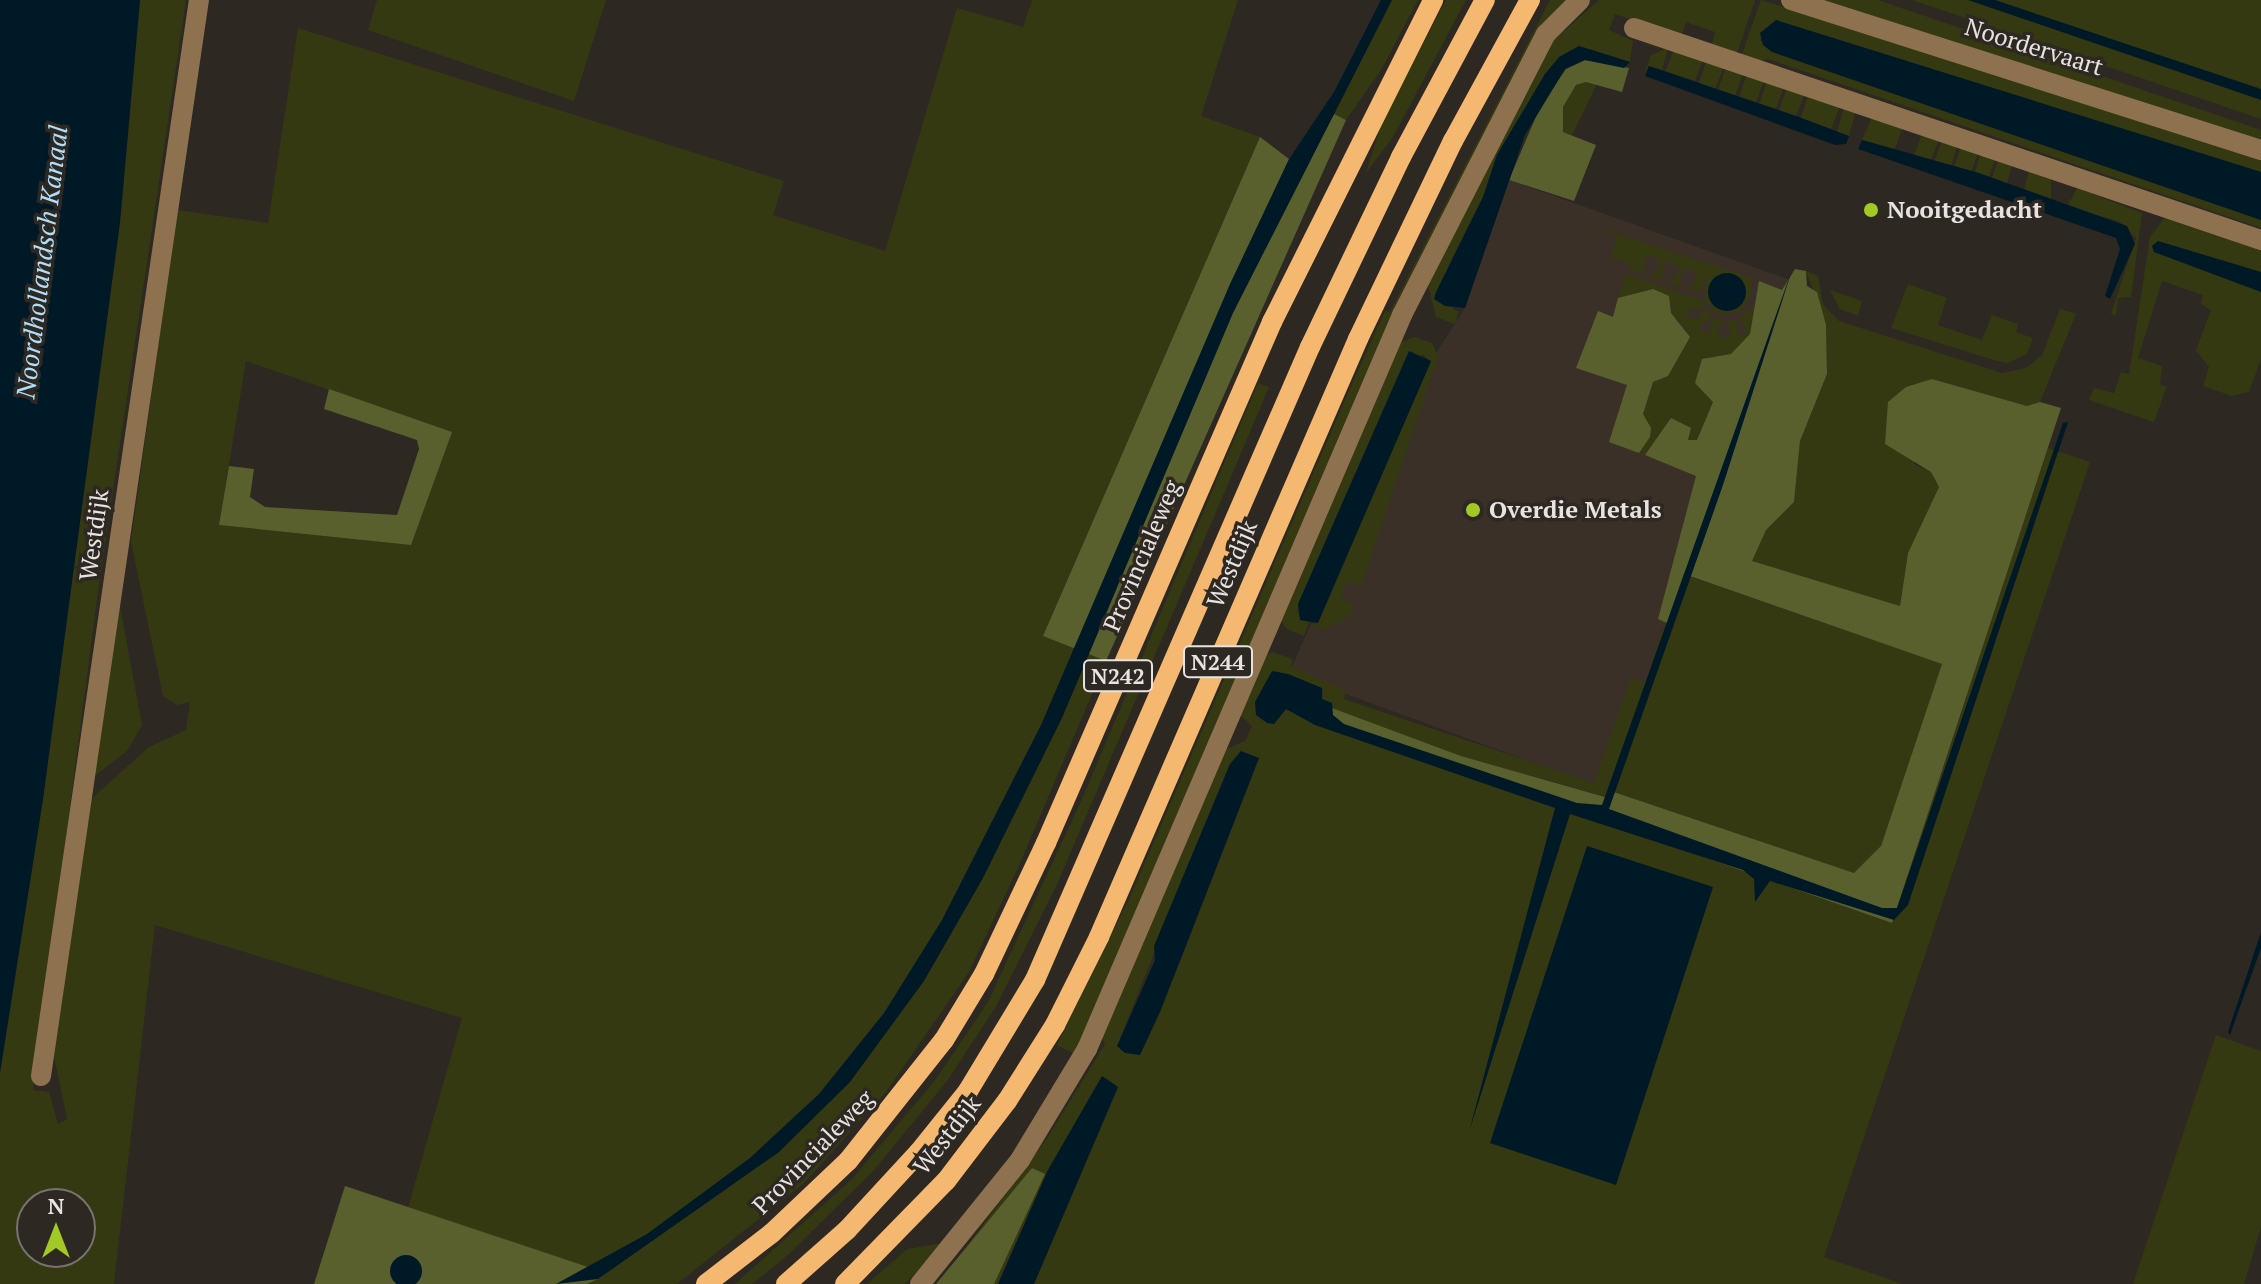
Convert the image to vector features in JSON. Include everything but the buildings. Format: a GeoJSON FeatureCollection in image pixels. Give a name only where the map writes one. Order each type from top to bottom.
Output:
{"type":"FeatureCollection","features":[{"type":"Feature","properties":{"kind":"main road","name":"Provincialeweg"},"geometry":{"type":"LineString","coordinates":[[706,1284],[772,1233],[848,1161],[935,1052],[984,974],[1040,857],[1292,279],[1433,0]]}},
{"type":"Feature","properties":{"kind":"main road","name":"N242"},"geometry":{"type":"LineString","coordinates":[[786,1284],[847,1230],[919,1152],[968,1091],[1035,980],[1310,347],[1401,157],[1485,0]]}},
{"type":"Feature","properties":{"kind":"main road","name":"Westdijk"},"geometry":{"type":"LineString","coordinates":[[845,1284],[946,1181],[1007,1101],[1055,1025],[1099,937],[1358,339],[1453,141],[1530,0]]}},
{"type":"Feature","properties":{"kind":"street","name":"Westdijk"},"geometry":{"type":"LineString","coordinates":[[41,1076],[199,0]]}},
{"type":"Feature","properties":{"kind":"street"},"geometry":{"type":"LineString","coordinates":[[920,1284],[1020,1160],[1087,1049],[1402,315],[1546,34],[1580,0]]}},
{"type":"Feature","properties":{"kind":"street","name":"Noordervaart"},"geometry":{"type":"LineString","coordinates":[[1791,0],[2261,150]]}},
{"type":"Feature","properties":{"kind":"street"},"geometry":{"type":"LineString","coordinates":[[1634,28],[2261,240]]}},
{"type":"Feature","properties":{"kind":"shaded area"},"geometry":{"type":"Polygon","coordinates":[[[1509,180],[1790,280],[1608,790],[1289,673],[1311,624],[1318,623],[1431,361],[1465,308],[1509,180]]]}},
{"type":"Feature","properties":{"kind":"green space"},"geometry":{"type":"Polygon","coordinates":[[[140,0],[186,0],[98,592],[33,1090],[49,1092],[58,1124],[67,1119],[53,1051],[89,801],[149,747],[186,730],[190,702],[177,705],[163,696],[131,542],[177,210],[268,223],[298,28],[784,181],[773,215],[885,251],[957,8],[1023,27],[1032,0],[1238,0],[1201,116],[1260,137],[1043,636],[1106,661],[1021,861],[969,972],[886,1092],[804,1183],[677,1284],[587,1284],[598,1279],[591,1268],[408,1208],[462,1018],[155,925],[114,1284],[0,1284],[0,1073],[43,799],[120,222],[140,0]],[[246,361],[219,525],[411,545],[451,432],[246,361]]]}},
{"type":"Feature","properties":{"kind":"green space"},"geometry":{"type":"Polygon","coordinates":[[[377,0],[606,0],[574,101],[368,30],[377,0]]]}},
{"type":"Feature","properties":{"kind":"green space"},"geometry":{"type":"Polygon","coordinates":[[[1392,0],[1418,0],[1381,70],[1346,120],[1333,115],[1392,0]]]}},
{"type":"Feature","properties":{"kind":"green space"},"geometry":{"type":"Polygon","coordinates":[[[1446,0],[1466,0],[1393,137],[1366,173],[1382,122],[1446,0]]]}},
{"type":"Feature","properties":{"kind":"green space"},"geometry":{"type":"Polygon","coordinates":[[[1550,0],[1572,0],[1538,33],[1518,67],[1383,336],[1075,1054],[1057,1045],[1130,897],[1351,386],[1385,311],[1390,312],[1550,0]]]}},
{"type":"Feature","properties":{"kind":"green space"},"geometry":{"type":"Polygon","coordinates":[[[1599,0],[1755,0],[1736,56],[1711,47],[1715,32],[1686,22],[1681,36],[1615,14],[1609,30],[1633,41],[1630,62],[1579,46],[1545,74],[1497,155],[1483,197],[1451,261],[1453,310],[1459,311],[1455,324],[1436,317],[1428,285],[1544,49],[1599,0]]]}},
{"type":"Feature","properties":{"kind":"green space"},"geometry":{"type":"Polygon","coordinates":[[[1761,0],[2261,156],[2261,172],[1776,20],[1760,40],[1772,52],[2261,220],[2261,228],[1768,59],[1755,62],[1741,57],[1761,0]]]}},
{"type":"Feature","properties":{"kind":"green space"},"geometry":{"type":"Polygon","coordinates":[[[1822,0],[1878,0],[2261,130],[2261,141],[1822,0]]]}},
{"type":"Feature","properties":{"kind":"green space"},"geometry":{"type":"Polygon","coordinates":[[[1912,0],[2261,0],[2261,119],[1912,0]]]}},
{"type":"Feature","properties":{"kind":"green space"},"geometry":{"type":"Polygon","coordinates":[[[1668,48],[1662,70],[1649,66],[1643,79],[1651,55],[1668,48]]]}},
{"type":"Feature","properties":{"kind":"green space"},"geometry":{"type":"Polygon","coordinates":[[[1674,50],[1703,60],[1695,81],[1665,71],[1674,50]]]}},
{"type":"Feature","properties":{"kind":"green space"},"geometry":{"type":"Polygon","coordinates":[[[1585,60],[1629,68],[1622,92],[1586,82],[1576,85],[1563,107],[1563,132],[1596,145],[1574,201],[1509,180],[1540,107],[1566,69],[1585,60]]]}},
{"type":"Feature","properties":{"kind":"green space"},"geometry":{"type":"Polygon","coordinates":[[[1706,61],[1724,67],[1715,89],[1699,83],[1706,61]]]}},
{"type":"Feature","properties":{"kind":"green space"},"geometry":{"type":"Polygon","coordinates":[[[1726,67],[1743,73],[1735,96],[1718,90],[1726,67]]]}},
{"type":"Feature","properties":{"kind":"green space"},"geometry":{"type":"Polygon","coordinates":[[[1747,74],[1764,80],[1756,103],[1739,97],[1747,74]]]}},
{"type":"Feature","properties":{"kind":"green space"},"geometry":{"type":"Polygon","coordinates":[[[1767,81],[1784,87],[1776,109],[1759,104],[1767,81]]]}},
{"type":"Feature","properties":{"kind":"green space"},"geometry":{"type":"Polygon","coordinates":[[[1586,82],[1597,84],[1572,135],[1563,132],[1563,107],[1576,85],[1586,82]]]}},
{"type":"Feature","properties":{"kind":"green space"},"geometry":{"type":"Polygon","coordinates":[[[1787,88],[1805,94],[1796,116],[1779,110],[1787,88]]]}},
{"type":"Feature","properties":{"kind":"green space"},"geometry":{"type":"Polygon","coordinates":[[[1808,95],[1840,106],[1831,129],[1801,118],[1808,95]]]}},
{"type":"Feature","properties":{"kind":"green space"},"geometry":{"type":"Polygon","coordinates":[[[1844,107],[1856,111],[1849,136],[1837,132],[1844,107]]]}},
{"type":"Feature","properties":{"kind":"green space"},"geometry":{"type":"Polygon","coordinates":[[[1324,109],[1346,120],[1106,661],[1043,636],[1260,137],[1289,159],[1324,109]]]}},
{"type":"Feature","properties":{"kind":"green space"},"geometry":{"type":"Polygon","coordinates":[[[1872,117],[1902,129],[1895,149],[1862,140],[1872,117]]]}},
{"type":"Feature","properties":{"kind":"green space"},"geometry":{"type":"Polygon","coordinates":[[[1922,134],[1939,140],[1930,162],[1914,156],[1922,134]]]}},
{"type":"Feature","properties":{"kind":"green space"},"geometry":{"type":"Polygon","coordinates":[[[1942,141],[1957,147],[1951,167],[1934,162],[1942,141]]]}},
{"type":"Feature","properties":{"kind":"green space"},"geometry":{"type":"Polygon","coordinates":[[[1961,147],[1978,154],[1971,172],[1954,167],[1961,147]]]}},
{"type":"Feature","properties":{"kind":"green space"},"geometry":{"type":"Polygon","coordinates":[[[1980,154],[1995,159],[1988,180],[1975,173],[1980,154]]]}},
{"type":"Feature","properties":{"kind":"green space"},"geometry":{"type":"Polygon","coordinates":[[[1998,160],[2012,165],[2007,184],[1991,181],[1998,160]]]}},
{"type":"Feature","properties":{"kind":"green space"},"geometry":{"type":"Polygon","coordinates":[[[2029,171],[2051,178],[2051,201],[2024,191],[2029,171]]]}},
{"type":"Feature","properties":{"kind":"green space"},"geometry":{"type":"Polygon","coordinates":[[[2077,188],[2142,213],[2131,297],[2118,298],[2116,315],[2111,314],[2136,238],[2119,221],[2067,207],[2077,188]]]}},
{"type":"Feature","properties":{"kind":"green space"},"geometry":{"type":"Polygon","coordinates":[[[2165,217],[2261,250],[2261,359],[2249,392],[2232,396],[2203,386],[2209,367],[2196,350],[2211,310],[2201,304],[2203,295],[2162,281],[2138,358],[2162,366],[2160,385],[2167,386],[2154,422],[2089,400],[2094,388],[2114,393],[2121,372],[2129,374],[2150,237],[2165,217]]]}},
{"type":"Feature","properties":{"kind":"green space"},"geometry":{"type":"Polygon","coordinates":[[[1593,226],[1753,278],[1749,300],[1740,312],[1717,314],[1704,300],[1708,273],[1699,292],[1686,288],[1694,285],[1697,272],[1684,268],[1679,281],[1684,288],[1668,282],[1675,279],[1679,266],[1665,261],[1661,275],[1665,281],[1649,276],[1656,273],[1660,260],[1647,256],[1643,268],[1647,275],[1628,268],[1629,263],[1611,257],[1617,237],[1593,226]]]}},
{"type":"Feature","properties":{"kind":"green space"},"geometry":{"type":"Polygon","coordinates":[[[1795,269],[1806,271],[1807,286],[1817,292],[1826,325],[1827,374],[1800,441],[1794,502],[1766,530],[1752,561],[1900,606],[1908,553],[1939,487],[1931,472],[1885,444],[1888,402],[1906,387],[1932,379],[2027,406],[2040,402],[2061,408],[1892,923],[1301,716],[1332,708],[1461,756],[1605,797],[1608,790],[1854,873],[1881,846],[1942,664],[1684,574],[1667,623],[1658,619],[1696,476],[1645,455],[1671,418],[1691,428],[1688,440],[1697,440],[1713,402],[1695,383],[1702,359],[1731,354],[1750,334],[1759,281],[1782,290],[1795,269]]]}},
{"type":"Feature","properties":{"kind":"green space"},"geometry":{"type":"Polygon","coordinates":[[[1806,271],[1818,276],[1823,305],[1839,321],[2002,373],[2026,368],[2042,355],[2060,309],[2076,314],[2040,402],[2027,406],[1932,379],[1914,464],[1931,472],[1939,487],[1908,553],[1900,606],[1751,562],[1766,530],[1794,502],[1800,441],[1827,374],[1826,325],[1806,271]]]}},
{"type":"Feature","properties":{"kind":"green space"},"geometry":{"type":"Polygon","coordinates":[[[1626,274],[1701,300],[1704,308],[1687,309],[1689,319],[1698,320],[1705,309],[1712,316],[1699,327],[1708,335],[1713,317],[1724,320],[1717,332],[1723,339],[1731,335],[1726,321],[1737,320],[1739,336],[1747,333],[1740,319],[1753,305],[1750,335],[1731,354],[1719,357],[1701,390],[1713,402],[1697,440],[1688,441],[1690,432],[1653,444],[1645,455],[1639,453],[1650,437],[1643,414],[1653,382],[1668,376],[1688,342],[1688,331],[1671,313],[1672,305],[1645,290],[1618,298],[1626,274]]]}},
{"type":"Feature","properties":{"kind":"green space"},"geometry":{"type":"Polygon","coordinates":[[[1908,284],[1947,298],[1938,325],[1982,340],[1992,315],[2018,324],[2016,332],[2033,338],[2027,354],[2008,363],[1997,361],[1891,328],[1908,284]]]}},
{"type":"Feature","properties":{"kind":"green space"},"geometry":{"type":"Polygon","coordinates":[[[1653,289],[1669,296],[1671,313],[1690,337],[1668,376],[1653,382],[1643,414],[1651,428],[1650,437],[1639,453],[1609,442],[1627,385],[1576,368],[1598,311],[1613,317],[1618,298],[1653,289]]]}},
{"type":"Feature","properties":{"kind":"green space"},"geometry":{"type":"Polygon","coordinates":[[[1830,290],[1862,301],[1858,316],[1840,309],[1830,290]]]}},
{"type":"Feature","properties":{"kind":"green space"},"geometry":{"type":"Polygon","coordinates":[[[1414,337],[1432,343],[1438,357],[1361,586],[1347,581],[1341,599],[1353,604],[1350,616],[1329,628],[1312,629],[1431,362],[1422,354],[1297,611],[1309,623],[1304,636],[1287,629],[1280,620],[1400,343],[1414,337]]]}},
{"type":"Feature","properties":{"kind":"green space"},"geometry":{"type":"Polygon","coordinates":[[[1258,383],[1269,387],[1058,882],[995,1008],[947,1081],[874,1170],[789,1254],[752,1284],[735,1284],[852,1179],[936,1079],[988,1002],[1082,799],[1258,383]]]}},
{"type":"Feature","properties":{"kind":"green space"},"geometry":{"type":"Polygon","coordinates":[[[329,389],[452,432],[411,545],[219,525],[229,466],[254,469],[250,497],[265,507],[397,515],[419,449],[417,440],[324,409],[329,389]]]}},
{"type":"Feature","properties":{"kind":"green space"},"geometry":{"type":"Polygon","coordinates":[[[2048,448],[2090,462],[1824,1257],[1903,1284],[1034,1284],[1118,1087],[1102,1077],[1048,1170],[998,1284],[939,1284],[1048,1137],[1105,1044],[1101,1036],[1218,753],[1245,741],[1252,726],[1239,714],[1264,656],[1272,652],[1293,659],[1291,666],[1346,691],[1344,699],[1594,783],[1631,678],[1645,683],[1682,574],[1943,664],[1881,846],[1854,873],[1609,790],[1606,797],[1461,756],[1332,708],[1322,699],[1323,690],[1276,671],[1274,724],[1286,709],[1892,923],[2048,448]],[[1259,758],[1230,764],[1117,1046],[1125,1053],[1180,962],[1259,758]]]}},
{"type":"Feature","properties":{"kind":"green space"},"geometry":{"type":"Polygon","coordinates":[[[118,595],[142,725],[127,751],[92,778],[118,595]]]}},
{"type":"Feature","properties":{"kind":"green space"},"geometry":{"type":"Polygon","coordinates":[[[2216,1035],[2261,1051],[2261,1227],[2244,1284],[2133,1284],[2216,1035]]]}},
{"type":"Feature","properties":{"kind":"green space"},"geometry":{"type":"Polygon","coordinates":[[[1032,1168],[1045,1174],[994,1284],[936,1284],[1032,1168]]]}},
{"type":"Feature","properties":{"kind":"green space"},"geometry":{"type":"Polygon","coordinates":[[[345,1186],[591,1268],[598,1279],[587,1284],[314,1284],[345,1186]]]}},
{"type":"Feature","properties":{"kind":"green space"},"geometry":{"type":"Polygon","coordinates":[[[944,1243],[905,1284],[867,1284],[907,1249],[944,1243]]]}},
{"type":"Feature","properties":{"kind":"water","name":"Noordhollandsch Kanaal"},"geometry":{"type":"Polygon","coordinates":[[[0,0],[140,0],[120,222],[43,799],[0,1073],[0,0]]]}},
{"type":"Feature","properties":{"kind":"water"},"geometry":{"type":"Polygon","coordinates":[[[1381,0],[1392,0],[1233,313],[1062,718],[983,878],[924,981],[850,1082],[779,1152],[598,1279],[556,1284],[647,1234],[750,1158],[819,1094],[884,1013],[942,920],[1041,725],[1230,284],[1289,159],[1334,92],[1381,0]]]}},
{"type":"Feature","properties":{"kind":"water"},"geometry":{"type":"Polygon","coordinates":[[[1968,0],[1995,0],[2261,89],[2261,100],[1968,0]]]}},
{"type":"Feature","properties":{"kind":"water"},"geometry":{"type":"Polygon","coordinates":[[[1776,20],[2261,172],[2261,220],[1772,52],[1763,45],[1760,33],[1776,20]]]}},
{"type":"Feature","properties":{"kind":"water"},"geometry":{"type":"Polygon","coordinates":[[[1579,46],[1630,62],[1624,68],[1585,60],[1565,69],[1525,135],[1465,308],[1445,306],[1434,299],[1436,292],[1483,197],[1497,155],[1545,74],[1559,57],[1579,46]]]}},
{"type":"Feature","properties":{"kind":"water"},"geometry":{"type":"Polygon","coordinates":[[[1649,66],[1849,136],[1846,144],[1835,145],[1645,76],[1649,66]]]}},
{"type":"Feature","properties":{"kind":"water"},"geometry":{"type":"Polygon","coordinates":[[[1862,140],[1979,173],[2127,226],[2135,244],[2110,299],[2105,296],[2120,249],[2116,238],[1858,149],[1862,140]]]}},
{"type":"Feature","properties":{"kind":"water"},"geometry":{"type":"Polygon","coordinates":[[[2158,241],[2261,272],[2261,292],[2154,252],[2152,246],[2158,241]]]}},
{"type":"Feature","properties":{"kind":"water"},"geometry":{"type":"Polygon","coordinates":[[[1793,267],[1723,485],[1609,809],[1882,908],[1897,908],[2063,423],[2068,422],[1908,905],[1894,920],[1770,881],[1755,902],[1754,879],[1743,870],[1570,814],[1469,1132],[1555,808],[1315,725],[1286,709],[1274,724],[1267,723],[1256,715],[1255,702],[1272,671],[1288,674],[1322,688],[1322,699],[1332,703],[1333,715],[1344,724],[1577,803],[1602,805],[1793,267]]]}},
{"type":"Feature","properties":{"kind":"water"},"geometry":{"type":"Polygon","coordinates":[[[1727,273],[1741,278],[1746,292],[1741,306],[1727,311],[1713,306],[1708,292],[1713,278],[1727,273]]]}},
{"type":"Feature","properties":{"kind":"water"},"geometry":{"type":"Polygon","coordinates":[[[1409,351],[1431,361],[1318,623],[1300,620],[1298,604],[1409,351]]]}},
{"type":"Feature","properties":{"kind":"water"},"geometry":{"type":"Polygon","coordinates":[[[1241,751],[1259,758],[1160,1012],[1140,1055],[1125,1053],[1117,1046],[1155,960],[1154,946],[1230,764],[1241,751]]]}},
{"type":"Feature","properties":{"kind":"water"},"geometry":{"type":"Polygon","coordinates":[[[1587,846],[1713,887],[1616,1185],[1490,1143],[1587,846]]]}},
{"type":"Feature","properties":{"kind":"water"},"geometry":{"type":"Polygon","coordinates":[[[2261,932],[2261,948],[2230,1035],[2228,1032],[2261,932]]]}},
{"type":"Feature","properties":{"kind":"water"},"geometry":{"type":"Polygon","coordinates":[[[1102,1076],[1118,1087],[1034,1284],[998,1284],[1048,1170],[1102,1076]]]}},
{"type":"Feature","properties":{"kind":"water"},"geometry":{"type":"Polygon","coordinates":[[[406,1255],[417,1260],[422,1271],[417,1282],[406,1287],[395,1282],[390,1271],[395,1260],[406,1255]]]}},
{"type":"Feature","properties":{"kind":"place","name":"Nooitgedacht"},"geometry":{"type":"Point","coordinates":[1871,210]}},
{"type":"Feature","properties":{"kind":"place","name":"Overdie Metals"},"geometry":{"type":"Point","coordinates":[1473,510]}}]}
